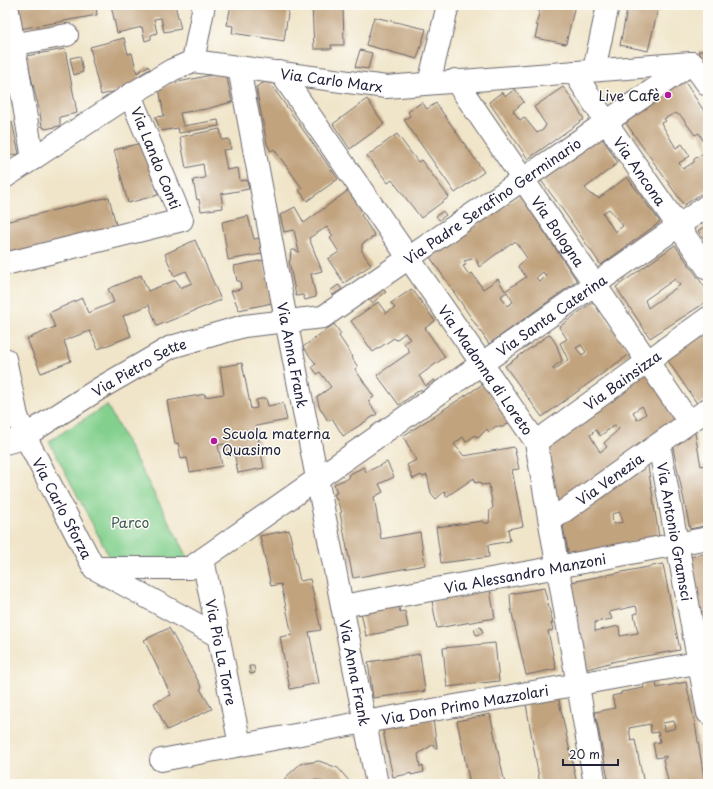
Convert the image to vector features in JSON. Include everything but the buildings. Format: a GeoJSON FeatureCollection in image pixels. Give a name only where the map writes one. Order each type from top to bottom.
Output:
{"type":"FeatureCollection","features":[{"type":"Feature","properties":{"kind":"street"},"geometry":{"type":"LineString","coordinates":[[7,5],[9,45],[32,159]]}},
{"type":"Feature","properties":{"kind":"street"},"geometry":{"type":"LineString","coordinates":[[5,177],[130,95],[172,70],[193,61],[204,5]]}},
{"type":"Feature","properties":{"kind":"street"},"geometry":{"type":"LineString","coordinates":[[429,83],[448,5]]}},
{"type":"Feature","properties":{"kind":"street"},"geometry":{"type":"LineString","coordinates":[[584,71],[608,5]]}},
{"type":"Feature","properties":{"kind":"street"},"geometry":{"type":"LineString","coordinates":[[9,45],[67,35]]}},
{"type":"Feature","properties":{"kind":"street","name":"Via Carlo Marx"},"geometry":{"type":"LineString","coordinates":[[193,61],[386,87],[455,80],[692,63]]}},
{"type":"Feature","properties":{"kind":"street"},"geometry":{"type":"LineString","coordinates":[[692,63],[708,85]]}},
{"type":"Feature","properties":{"kind":"street","name":"Via Padre Serafino Germinario"},"geometry":{"type":"LineString","coordinates":[[286,320],[323,316],[692,63]]}},
{"type":"Feature","properties":{"kind":"street","name":"Via Anna Frank"},"geometry":{"type":"LineString","coordinates":[[239,68],[316,479],[377,784]]}},
{"type":"Feature","properties":{"kind":"street","name":"Via Ancona"},"geometry":{"type":"LineString","coordinates":[[584,71],[606,122],[708,269]]}},
{"type":"Feature","properties":{"kind":"street","name":"Via Madonna di Loreto"},"geometry":{"type":"LineString","coordinates":[[280,72],[536,442],[595,784]]}},
{"type":"Feature","properties":{"kind":"street","name":"Via Bologna"},"geometry":{"type":"LineString","coordinates":[[455,80],[689,422]]}},
{"type":"Feature","properties":{"kind":"street","name":"Via Lando Conti"},"geometry":{"type":"LineString","coordinates":[[5,264],[182,220],[130,95]]}},
{"type":"Feature","properties":{"kind":"street","name":"Via Santa Caterina"},"geometry":{"type":"LineString","coordinates":[[94,568],[190,568],[594,284],[708,206]]}},
{"type":"Feature","properties":{"kind":"street","name":"Via Bainsizza"},"geometry":{"type":"LineString","coordinates":[[536,442],[708,318]]}},
{"type":"Feature","properties":{"kind":"street","name":"Via Pietro Sette"},"geometry":{"type":"LineString","coordinates":[[5,443],[20,439],[102,387],[171,347],[244,326],[286,320]]}},
{"type":"Feature","properties":{"kind":"street","name":"Via Carlo Sforza"},"geometry":{"type":"LineString","coordinates":[[5,359],[17,416],[25,436],[94,568],[218,636]]}},
{"type":"Feature","properties":{"kind":"street","name":"Via Venezia"},"geometry":{"type":"LineString","coordinates":[[550,521],[708,409]]}},
{"type":"Feature","properties":{"kind":"street","name":"Via Antonio Gramsci"},"geometry":{"type":"LineString","coordinates":[[660,444],[678,543],[704,662],[708,713]]}},
{"type":"Feature","properties":{"kind":"street","name":"Via Alessandro Manzoni"},"geometry":{"type":"LineString","coordinates":[[342,606],[708,538]]}},
{"type":"Feature","properties":{"kind":"street","name":"Via Pio La Torre"},"geometry":{"type":"LineString","coordinates":[[203,559],[240,746]]}},
{"type":"Feature","properties":{"kind":"street","name":"Via Don Primo Mazzolari"},"geometry":{"type":"LineString","coordinates":[[161,760],[704,662]]}},
{"type":"Feature","properties":{"kind":"green space","name":"Parco"},"geometry":{"type":"Polygon","coordinates":[[[107,405],[189,559],[110,558],[49,441],[107,405]]]}},
{"type":"Feature","properties":{"kind":"place","name":"Live Cafè"},"geometry":{"type":"Point","coordinates":[668,95]}},
{"type":"Feature","properties":{"kind":"place","name":"Scuola materna Quasimo"},"geometry":{"type":"Point","coordinates":[214,441]}}]}
